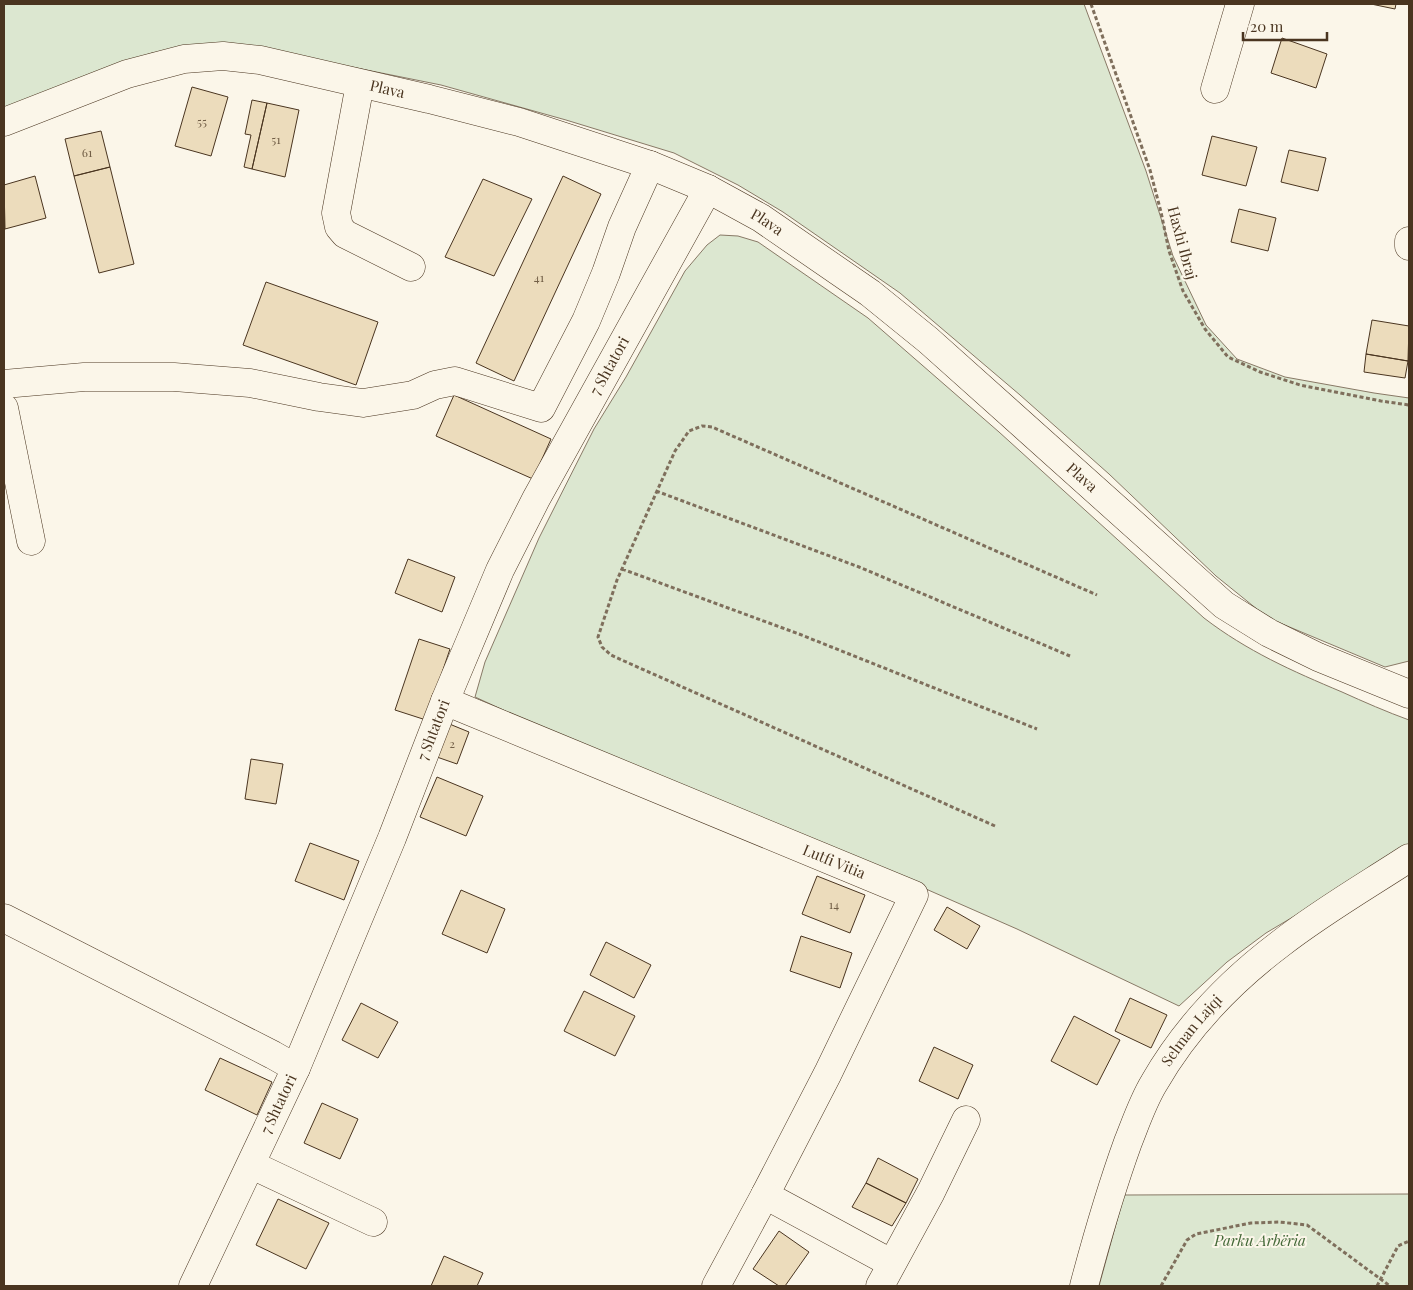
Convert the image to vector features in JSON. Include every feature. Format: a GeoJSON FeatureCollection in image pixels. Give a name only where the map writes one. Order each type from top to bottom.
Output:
{"type":"FeatureCollection","features":[{"type":"Feature","properties":{"kind":"street"},"geometry":{"type":"LineString","coordinates":[[1215,89],[1240,4]]}},
{"type":"Feature","properties":{"kind":"street","name":"Plava"},"geometry":{"type":"LineString","coordinates":[[4,122],[127,74],[184,59],[223,56],[260,60],[519,122],[650,165],[708,189],[761,218],[870,293],[928,340],[1224,605],[1269,633],[1318,657],[1409,694]]}},
{"type":"Feature","properties":{"kind":"street"},"geometry":{"type":"LineString","coordinates":[[360,84],[336,212],[339,227],[345,234],[411,267]]}},
{"type":"Feature","properties":{"kind":"street"},"geometry":{"type":"LineString","coordinates":[[4,384],[84,377],[174,377],[250,383],[363,403],[414,395],[434,385],[456,382],[541,408],[586,321],[606,273],[622,227],[650,165]]}},
{"type":"Feature","properties":{"kind":"street","name":"7 Shtatori"},"geometry":{"type":"LineString","coordinates":[[193,1286],[252,1165],[296,1068],[392,838],[445,701],[500,570],[536,499],[708,189]]}},
{"type":"Feature","properties":{"kind":"street"},"geometry":{"type":"LineString","coordinates":[[1409,241],[1409,246]]}},
{"type":"Feature","properties":{"kind":"street"},"geometry":{"type":"LineString","coordinates":[[548,396],[584,412]]}},
{"type":"Feature","properties":{"kind":"street"},"geometry":{"type":"LineString","coordinates":[[4,408],[31,541]]}},
{"type":"Feature","properties":{"kind":"street","name":"Lutfi Vitia"},"geometry":{"type":"LineString","coordinates":[[445,701],[914,895],[828,1073],[716,1286]]}},
{"type":"Feature","properties":{"kind":"street","name":"Selman Lajqi"},"geometry":{"type":"LineString","coordinates":[[1084,1286],[1103,1216],[1135,1125],[1153,1084],[1181,1042],[1234,983],[1280,944],[1409,858]]}},
{"type":"Feature","properties":{"kind":"street"},"geometry":{"type":"LineString","coordinates":[[4,918],[296,1068]]}},
{"type":"Feature","properties":{"kind":"street"},"geometry":{"type":"LineString","coordinates":[[764,1195],[886,1275],[966,1120]]}},
{"type":"Feature","properties":{"kind":"street"},"geometry":{"type":"LineString","coordinates":[[252,1165],[373,1222]]}},
{"type":"Feature","properties":{"kind":"path","name":"Haxhi Ibraj"},"geometry":{"type":"LineString","coordinates":[[1091,4],[1150,170],[1169,251],[1183,291],[1205,329],[1228,357],[1260,372],[1300,385],[1381,402],[1409,405]]}},
{"type":"Feature","properties":{"kind":"path"},"geometry":{"type":"LineString","coordinates":[[995,826],[611,655],[602,647],[598,637],[622,569],[656,491],[675,451],[689,431],[702,426],[712,427],[1097,595]]}},
{"type":"Feature","properties":{"kind":"path"},"geometry":{"type":"LineString","coordinates":[[656,491],[859,567],[1070,656]]}},
{"type":"Feature","properties":{"kind":"path"},"geometry":{"type":"LineString","coordinates":[[622,569],[799,634],[1037,729]]}},
{"type":"Feature","properties":{"kind":"path"},"geometry":{"type":"LineString","coordinates":[[1161,1286],[1187,1240],[1196,1234],[1251,1223],[1279,1222],[1307,1225],[1390,1286]]}},
{"type":"Feature","properties":{"kind":"path"},"geometry":{"type":"LineString","coordinates":[[1377,1286],[1398,1246],[1409,1242]]}},
{"type":"Feature","properties":{"kind":"green space"},"geometry":{"type":"Polygon","coordinates":[[[4,4],[1084,4],[1146,171],[1173,256],[1206,325],[1237,359],[1285,377],[1409,398],[1409,661],[1385,667],[1268,618],[1216,576],[1109,474],[1020,395],[900,293],[783,212],[738,185],[674,153],[441,85],[224,43],[203,44],[152,53],[4,108],[4,4]]]}},
{"type":"Feature","properties":{"kind":"green space"},"geometry":{"type":"Polygon","coordinates":[[[720,235],[738,236],[758,242],[868,318],[999,432],[1204,618],[1220,630],[1288,668],[1409,720],[1409,848],[1266,933],[1227,962],[1179,1006],[1017,929],[910,882],[685,793],[475,697],[485,662],[539,538],[594,429],[626,377],[685,271],[707,245],[720,235]]]}},
{"type":"Feature","properties":{"kind":"green space","name":"Parku Arbëria"},"geometry":{"type":"Polygon","coordinates":[[[1409,1194],[1409,1286],[1099,1286],[1124,1195],[1409,1194]]]}},
{"type":"Feature","properties":{"kind":"building"},"geometry":{"type":"Polygon","coordinates":[[[1371,4],[1396,4],[1395,9],[1371,4]]]}},
{"type":"Feature","properties":{"kind":"building"},"geometry":{"type":"Polygon","coordinates":[[[1282,38],[1327,54],[1316,88],[1271,73],[1282,38]]]}},
{"type":"Feature","properties":{"kind":"building"},"geometry":{"type":"Polygon","coordinates":[[[192,87],[228,97],[211,156],[175,146],[192,87]]]}},
{"type":"Feature","properties":{"kind":"building"},"geometry":{"type":"Polygon","coordinates":[[[252,100],[267,103],[252,169],[244,167],[251,135],[245,134],[252,100]]]}},
{"type":"Feature","properties":{"kind":"building"},"geometry":{"type":"Polygon","coordinates":[[[267,103],[299,110],[285,177],[252,169],[267,103]]]}},
{"type":"Feature","properties":{"kind":"building"},"geometry":{"type":"Polygon","coordinates":[[[101,131],[110,167],[74,176],[65,139],[101,131]]]}},
{"type":"Feature","properties":{"kind":"building"},"geometry":{"type":"Polygon","coordinates":[[[1212,136],[1257,147],[1246,186],[1202,175],[1212,136]]]}},
{"type":"Feature","properties":{"kind":"building"},"geometry":{"type":"Polygon","coordinates":[[[1289,150],[1326,158],[1318,191],[1281,182],[1289,150]]]}},
{"type":"Feature","properties":{"kind":"building"},"geometry":{"type":"Polygon","coordinates":[[[110,167],[134,264],[99,273],[74,176],[110,167]]]}},
{"type":"Feature","properties":{"kind":"building"},"geometry":{"type":"Polygon","coordinates":[[[35,176],[46,218],[5,229],[4,185],[35,176]]]}},
{"type":"Feature","properties":{"kind":"building"},"geometry":{"type":"Polygon","coordinates":[[[563,176],[601,194],[514,381],[476,363],[563,176]]]}},
{"type":"Feature","properties":{"kind":"building"},"geometry":{"type":"Polygon","coordinates":[[[483,179],[532,199],[494,276],[445,257],[483,179]]]}},
{"type":"Feature","properties":{"kind":"building"},"geometry":{"type":"Polygon","coordinates":[[[1239,209],[1276,218],[1268,251],[1231,242],[1239,209]]]}},
{"type":"Feature","properties":{"kind":"building"},"geometry":{"type":"Polygon","coordinates":[[[266,282],[378,322],[356,385],[243,345],[266,282]]]}},
{"type":"Feature","properties":{"kind":"building"},"geometry":{"type":"Polygon","coordinates":[[[1372,320],[1409,326],[1408,361],[1366,354],[1372,320]]]}},
{"type":"Feature","properties":{"kind":"building"},"geometry":{"type":"Polygon","coordinates":[[[1366,354],[1408,361],[1405,378],[1364,372],[1366,354]]]}},
{"type":"Feature","properties":{"kind":"building"},"geometry":{"type":"Polygon","coordinates":[[[454,395],[551,439],[533,479],[436,436],[454,395]]]}},
{"type":"Feature","properties":{"kind":"building"},"geometry":{"type":"Polygon","coordinates":[[[408,559],[455,577],[442,612],[395,593],[408,559]]]}},
{"type":"Feature","properties":{"kind":"building"},"geometry":{"type":"Polygon","coordinates":[[[419,639],[450,649],[426,720],[395,710],[419,639]]]}},
{"type":"Feature","properties":{"kind":"building"},"geometry":{"type":"Polygon","coordinates":[[[447,723],[469,732],[457,764],[434,756],[447,723]]]}},
{"type":"Feature","properties":{"kind":"building"},"geometry":{"type":"Polygon","coordinates":[[[251,759],[283,764],[276,804],[245,799],[251,759]]]}},
{"type":"Feature","properties":{"kind":"building"},"geometry":{"type":"Polygon","coordinates":[[[437,777],[483,796],[466,836],[420,817],[437,777]]]}},
{"type":"Feature","properties":{"kind":"building"},"geometry":{"type":"Polygon","coordinates":[[[310,843],[359,861],[344,900],[295,881],[310,843]]]}},
{"type":"Feature","properties":{"kind":"building"},"geometry":{"type":"Polygon","coordinates":[[[817,876],[865,895],[850,933],[802,914],[817,876]]]}},
{"type":"Feature","properties":{"kind":"building"},"geometry":{"type":"Polygon","coordinates":[[[461,890],[505,909],[487,953],[442,934],[461,890]]]}},
{"type":"Feature","properties":{"kind":"building"},"geometry":{"type":"Polygon","coordinates":[[[947,907],[980,926],[967,949],[934,930],[947,907]]]}},
{"type":"Feature","properties":{"kind":"building"},"geometry":{"type":"Polygon","coordinates":[[[801,936],[852,953],[840,988],[790,971],[801,936]]]}},
{"type":"Feature","properties":{"kind":"building"},"geometry":{"type":"Polygon","coordinates":[[[606,942],[651,965],[634,998],[590,975],[606,942]]]}},
{"type":"Feature","properties":{"kind":"building"},"geometry":{"type":"Polygon","coordinates":[[[584,991],[635,1016],[615,1056],[564,1031],[584,991]]]}},
{"type":"Feature","properties":{"kind":"building"},"geometry":{"type":"Polygon","coordinates":[[[1130,998],[1167,1015],[1151,1048],[1115,1031],[1130,998]]]}},
{"type":"Feature","properties":{"kind":"building"},"geometry":{"type":"Polygon","coordinates":[[[361,1003],[398,1022],[378,1058],[342,1040],[361,1003]]]}},
{"type":"Feature","properties":{"kind":"building"},"geometry":{"type":"Polygon","coordinates":[[[1074,1016],[1120,1040],[1097,1085],[1051,1061],[1074,1016]]]}},
{"type":"Feature","properties":{"kind":"building"},"geometry":{"type":"Polygon","coordinates":[[[934,1047],[973,1065],[958,1099],[919,1081],[934,1047]]]}},
{"type":"Feature","properties":{"kind":"building"},"geometry":{"type":"Polygon","coordinates":[[[220,1058],[272,1082],[257,1115],[205,1090],[220,1058]]]}},
{"type":"Feature","properties":{"kind":"building"},"geometry":{"type":"Polygon","coordinates":[[[322,1103],[358,1119],[340,1159],[304,1143],[322,1103]]]}},
{"type":"Feature","properties":{"kind":"building"},"geometry":{"type":"Polygon","coordinates":[[[878,1158],[918,1179],[906,1203],[866,1183],[878,1158]]]}},
{"type":"Feature","properties":{"kind":"building"},"geometry":{"type":"Polygon","coordinates":[[[866,1183],[906,1203],[892,1226],[852,1207],[866,1183]]]}},
{"type":"Feature","properties":{"kind":"building"},"geometry":{"type":"Polygon","coordinates":[[[278,1199],[329,1223],[306,1269],[256,1245],[278,1199]]]}},
{"type":"Feature","properties":{"kind":"building"},"geometry":{"type":"Polygon","coordinates":[[[779,1231],[809,1252],[785,1286],[779,1286],[753,1269],[779,1231]]]}},
{"type":"Feature","properties":{"kind":"building"},"geometry":{"type":"Polygon","coordinates":[[[444,1256],[483,1273],[477,1286],[431,1286],[444,1256]]]}}]}
